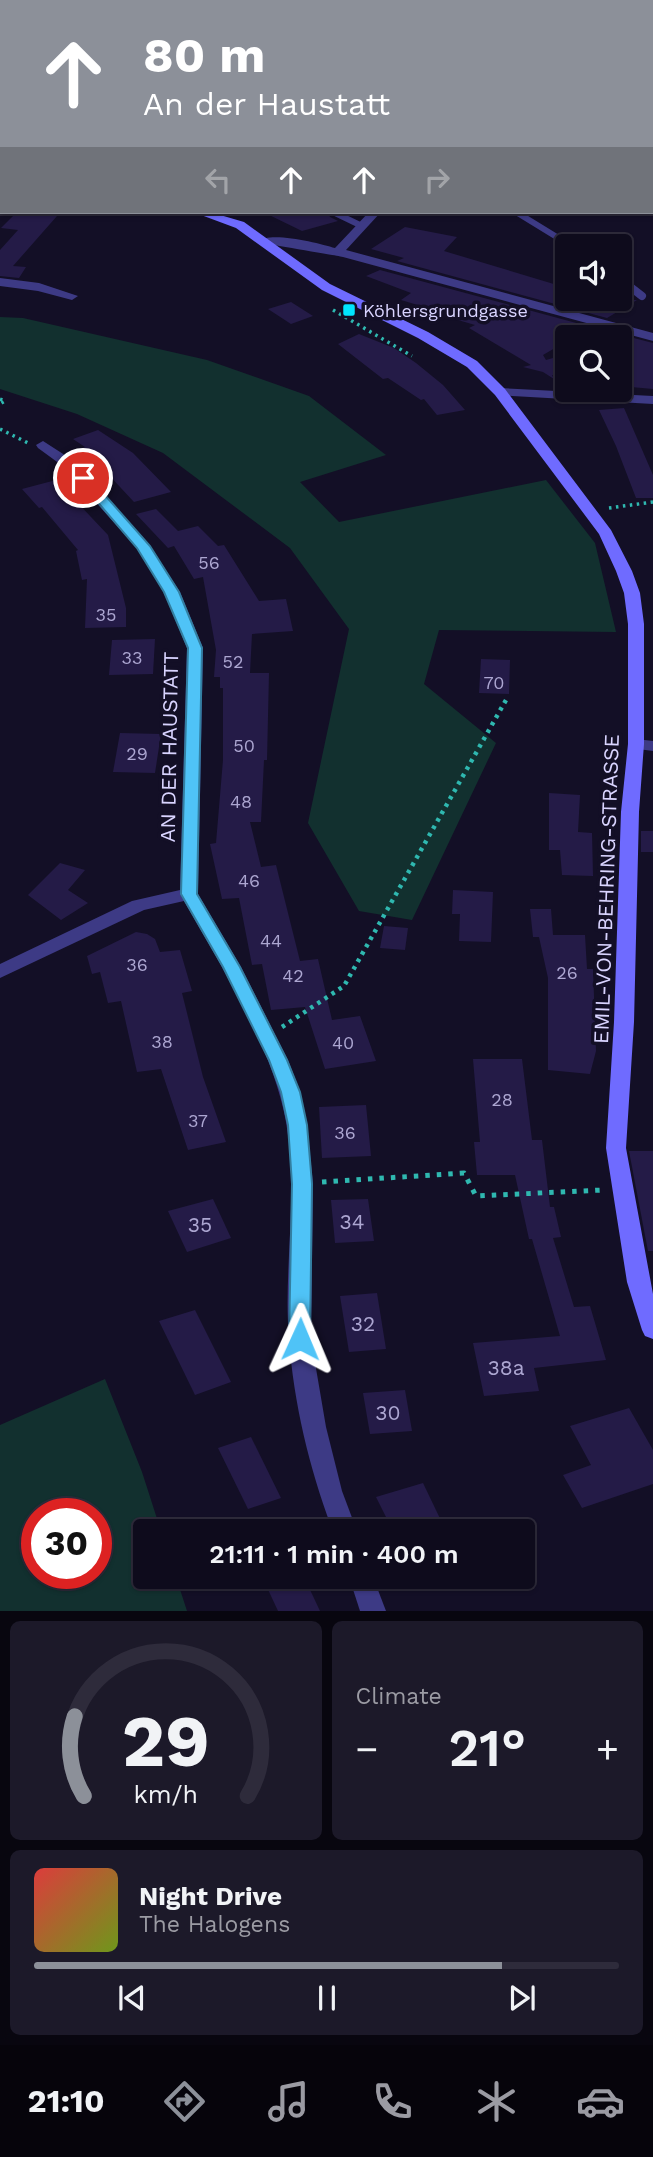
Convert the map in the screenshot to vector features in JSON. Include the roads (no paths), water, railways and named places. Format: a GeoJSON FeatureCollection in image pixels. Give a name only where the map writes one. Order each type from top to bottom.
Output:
{"type":"FeatureCollection","features":[{"type":"Feature","properties":{"kind":"main road","name":"EMIL-VON-BEHRING-STRASSE"},"geometry":{"type":"LineString","coordinates":[[206,214],[240,225],[326,287],[423,335],[464,359],[500,393],[606,533],[632,593],[644,745],[630,812],[624,1022],[616,1148],[638,1282],[653,1330]]}},
{"type":"Feature","properties":{"kind":"street"},"geometry":{"type":"LineString","coordinates":[[338,252],[373,214]]}},
{"type":"Feature","properties":{"kind":"street"},"geometry":{"type":"LineString","coordinates":[[264,241],[338,252],[545,304],[653,337]]}},
{"type":"Feature","properties":{"kind":"street"},"geometry":{"type":"LineString","coordinates":[[0,282],[39,286],[72,296]]}},
{"type":"Feature","properties":{"kind":"street"},"geometry":{"type":"LineString","coordinates":[[500,393],[653,399]]}},
{"type":"Feature","properties":{"kind":"street","name":"AN DER HAUSTATT"},"geometry":{"type":"LineString","coordinates":[[43,446],[69,464],[143,546],[172,592],[191,635],[195,648],[189,894]]}},
{"type":"Feature","properties":{"kind":"street"},"geometry":{"type":"LineString","coordinates":[[0,972],[139,905],[189,894],[231,967],[290,1092],[297,1125],[302,1184],[300,1339],[314,1427],[330,1491],[340,1519]]}},
{"type":"Feature","properties":{"kind":"street"},"geometry":{"type":"LineString","coordinates":[[365,1589],[373,1611]]}},
{"type":"Feature","properties":{"kind":"lane"},"geometry":{"type":"LineString","coordinates":[[337,214],[362,226]]}},
{"type":"Feature","properties":{"kind":"lane"},"geometry":{"type":"LineString","coordinates":[[519,214],[555,236]]}},
{"type":"Feature","properties":{"kind":"lane"},"geometry":{"type":"LineString","coordinates":[[632,288],[642,296]]}},
{"type":"Feature","properties":{"kind":"place","name":"Köhlersgrundgasse"},"geometry":{"type":"Point","coordinates":[349,310]}}]}
